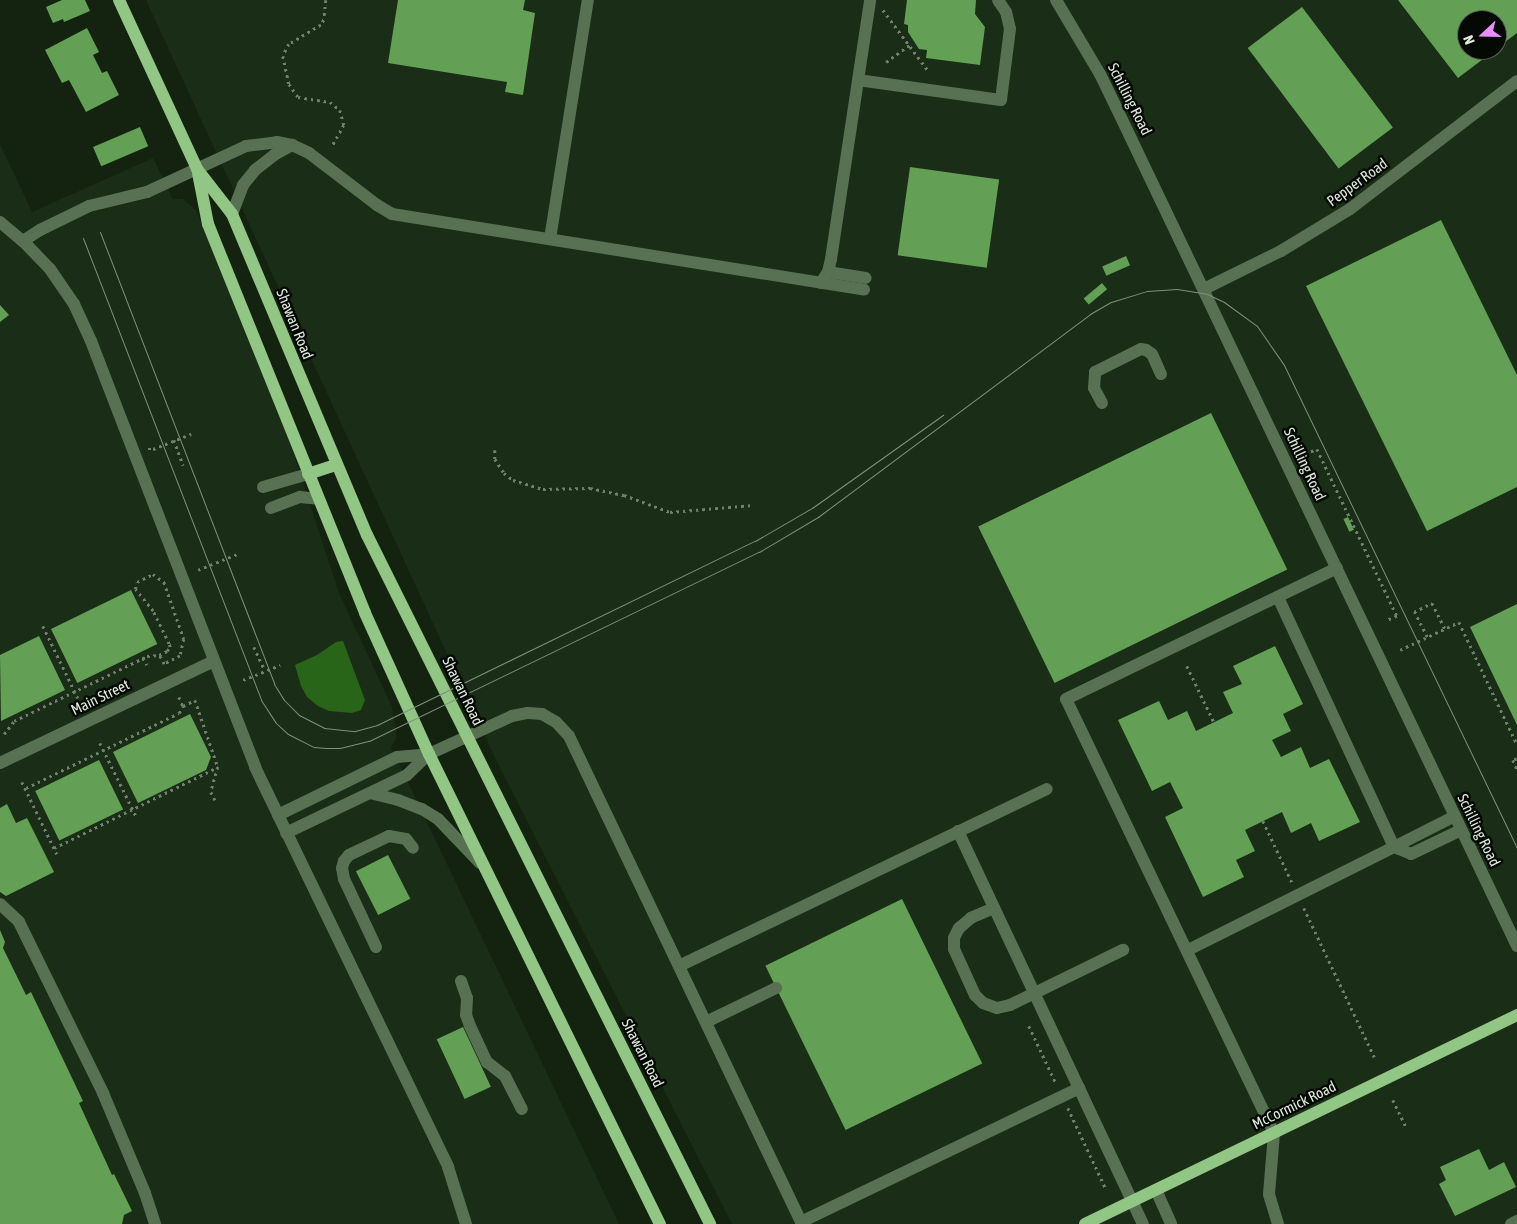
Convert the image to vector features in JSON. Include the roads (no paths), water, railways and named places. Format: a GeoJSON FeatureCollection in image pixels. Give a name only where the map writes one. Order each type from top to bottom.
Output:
{"type":"FeatureCollection","features":[{"type":"Feature","properties":{"kind":"main road","name":"Shawan Road"},"geometry":{"type":"LineString","coordinates":[[119,0],[197,168],[232,214],[367,535],[710,1224]]}},
{"type":"Feature","properties":{"kind":"main road","name":"Shawan Road"},"geometry":{"type":"LineString","coordinates":[[197,168],[208,224],[359,599],[429,754],[660,1224]]}},
{"type":"Feature","properties":{"kind":"main road"},"geometry":{"type":"LineString","coordinates":[[308,474],[336,465]]}},
{"type":"Feature","properties":{"kind":"main road","name":"McCormick Road"},"geometry":{"type":"LineString","coordinates":[[1085,1224],[1517,1015]]}},
{"type":"Feature","properties":{"kind":"street"},"geometry":{"type":"LineString","coordinates":[[550,239],[588,0]]}},
{"type":"Feature","properties":{"kind":"street"},"geometry":{"type":"LineString","coordinates":[[825,277],[870,0]]}},
{"type":"Feature","properties":{"kind":"street"},"geometry":{"type":"LineString","coordinates":[[858,80],[1001,100],[1010,28],[1006,12],[998,0]]}},
{"type":"Feature","properties":{"kind":"street","name":"Schilling Road"},"geometry":{"type":"LineString","coordinates":[[1056,0],[1100,74],[1517,946]]}},
{"type":"Feature","properties":{"kind":"street","name":"Pepper Road"},"geometry":{"type":"LineString","coordinates":[[1204,289],[1281,251],[1350,209],[1517,82]]}},
{"type":"Feature","properties":{"kind":"street"},"geometry":{"type":"LineString","coordinates":[[23,241],[40,230],[89,206],[147,192],[255,143],[277,142],[292,145],[324,164],[377,205],[392,214],[550,239],[865,284]]}},
{"type":"Feature","properties":{"kind":"street"},"geometry":{"type":"LineString","coordinates":[[232,214],[243,185],[255,170],[274,155],[292,145]]}},
{"type":"Feature","properties":{"kind":"street"},"geometry":{"type":"LineString","coordinates":[[0,222],[23,241],[50,269],[74,304],[91,341],[255,767],[448,1167],[466,1224]]}},
{"type":"Feature","properties":{"kind":"street"},"geometry":{"type":"LineString","coordinates":[[1102,403],[1094,388],[1095,372],[1141,349],[1152,354],[1161,374]]}},
{"type":"Feature","properties":{"kind":"street"},"geometry":{"type":"LineString","coordinates":[[263,487],[308,474]]}},
{"type":"Feature","properties":{"kind":"street"},"geometry":{"type":"LineString","coordinates":[[271,508],[300,497],[318,499]]}},
{"type":"Feature","properties":{"kind":"street"},"geometry":{"type":"LineString","coordinates":[[1277,1220],[1269,1194],[1274,1133],[1188,950],[1066,699],[1337,568]]}},
{"type":"Feature","properties":{"kind":"street"},"geometry":{"type":"LineString","coordinates":[[1278,597],[1394,847],[1412,854],[1462,830]]}},
{"type":"Feature","properties":{"kind":"street","name":"Main Street"},"geometry":{"type":"LineString","coordinates":[[0,763],[214,661]]}},
{"type":"Feature","properties":{"kind":"street"},"geometry":{"type":"LineString","coordinates":[[286,834],[406,775],[429,754],[512,716],[528,713],[542,714],[556,722],[569,736],[801,1222],[1079,1088]]}},
{"type":"Feature","properties":{"kind":"street"},"geometry":{"type":"LineString","coordinates":[[278,815],[397,757],[429,754]]}},
{"type":"Feature","properties":{"kind":"street"},"geometry":{"type":"LineString","coordinates":[[679,966],[1047,789]]}},
{"type":"Feature","properties":{"kind":"street"},"geometry":{"type":"LineString","coordinates":[[370,793],[398,800],[422,809],[438,819],[484,868]]}},
{"type":"Feature","properties":{"kind":"street"},"geometry":{"type":"LineString","coordinates":[[1188,950],[1455,816]]}},
{"type":"Feature","properties":{"kind":"street"},"geometry":{"type":"LineString","coordinates":[[958,832],[1143,1224]]}},
{"type":"Feature","properties":{"kind":"street"},"geometry":{"type":"LineString","coordinates":[[376,947],[344,879],[342,868],[344,861],[349,855],[389,836],[398,836],[406,839],[413,848]]}},
{"type":"Feature","properties":{"kind":"street"},"geometry":{"type":"LineString","coordinates":[[0,904],[19,922],[102,1093],[145,1193],[155,1224]]}},
{"type":"Feature","properties":{"kind":"street"},"geometry":{"type":"LineString","coordinates":[[994,908],[971,918],[959,928],[954,938],[954,950],[975,995],[983,1003],[996,1008],[1010,1005],[1123,950]]}},
{"type":"Feature","properties":{"kind":"street"},"geometry":{"type":"LineString","coordinates":[[461,981],[467,998],[466,1014],[487,1062],[505,1076],[522,1109]]}},
{"type":"Feature","properties":{"kind":"street"},"geometry":{"type":"LineString","coordinates":[[706,1022],[776,988]]}},
{"type":"Feature","properties":{"kind":"street"},"geometry":{"type":"LineString","coordinates":[[1156,1190],[1171,1224]]}},
{"type":"Feature","properties":{"kind":"street"},"geometry":{"type":"LineString","coordinates":[[1511,1224],[1517,1221]]}},
{"type":"Feature","properties":{"kind":"tram line"},"geometry":{"type":"LineString","coordinates":[[100,232],[274,684],[284,700],[299,715],[324,728],[355,731],[377,725],[755,541],[812,508],[943,415]]}},
{"type":"Feature","properties":{"kind":"tram line"},"geometry":{"type":"LineString","coordinates":[[83,238],[261,700],[276,723],[288,734],[314,747],[326,748],[340,748],[369,741],[759,552],[818,517],[1090,314],[1111,302],[1147,291],[1177,289],[1207,294],[1224,302],[1257,326],[1284,365],[1517,848]]}}]}
